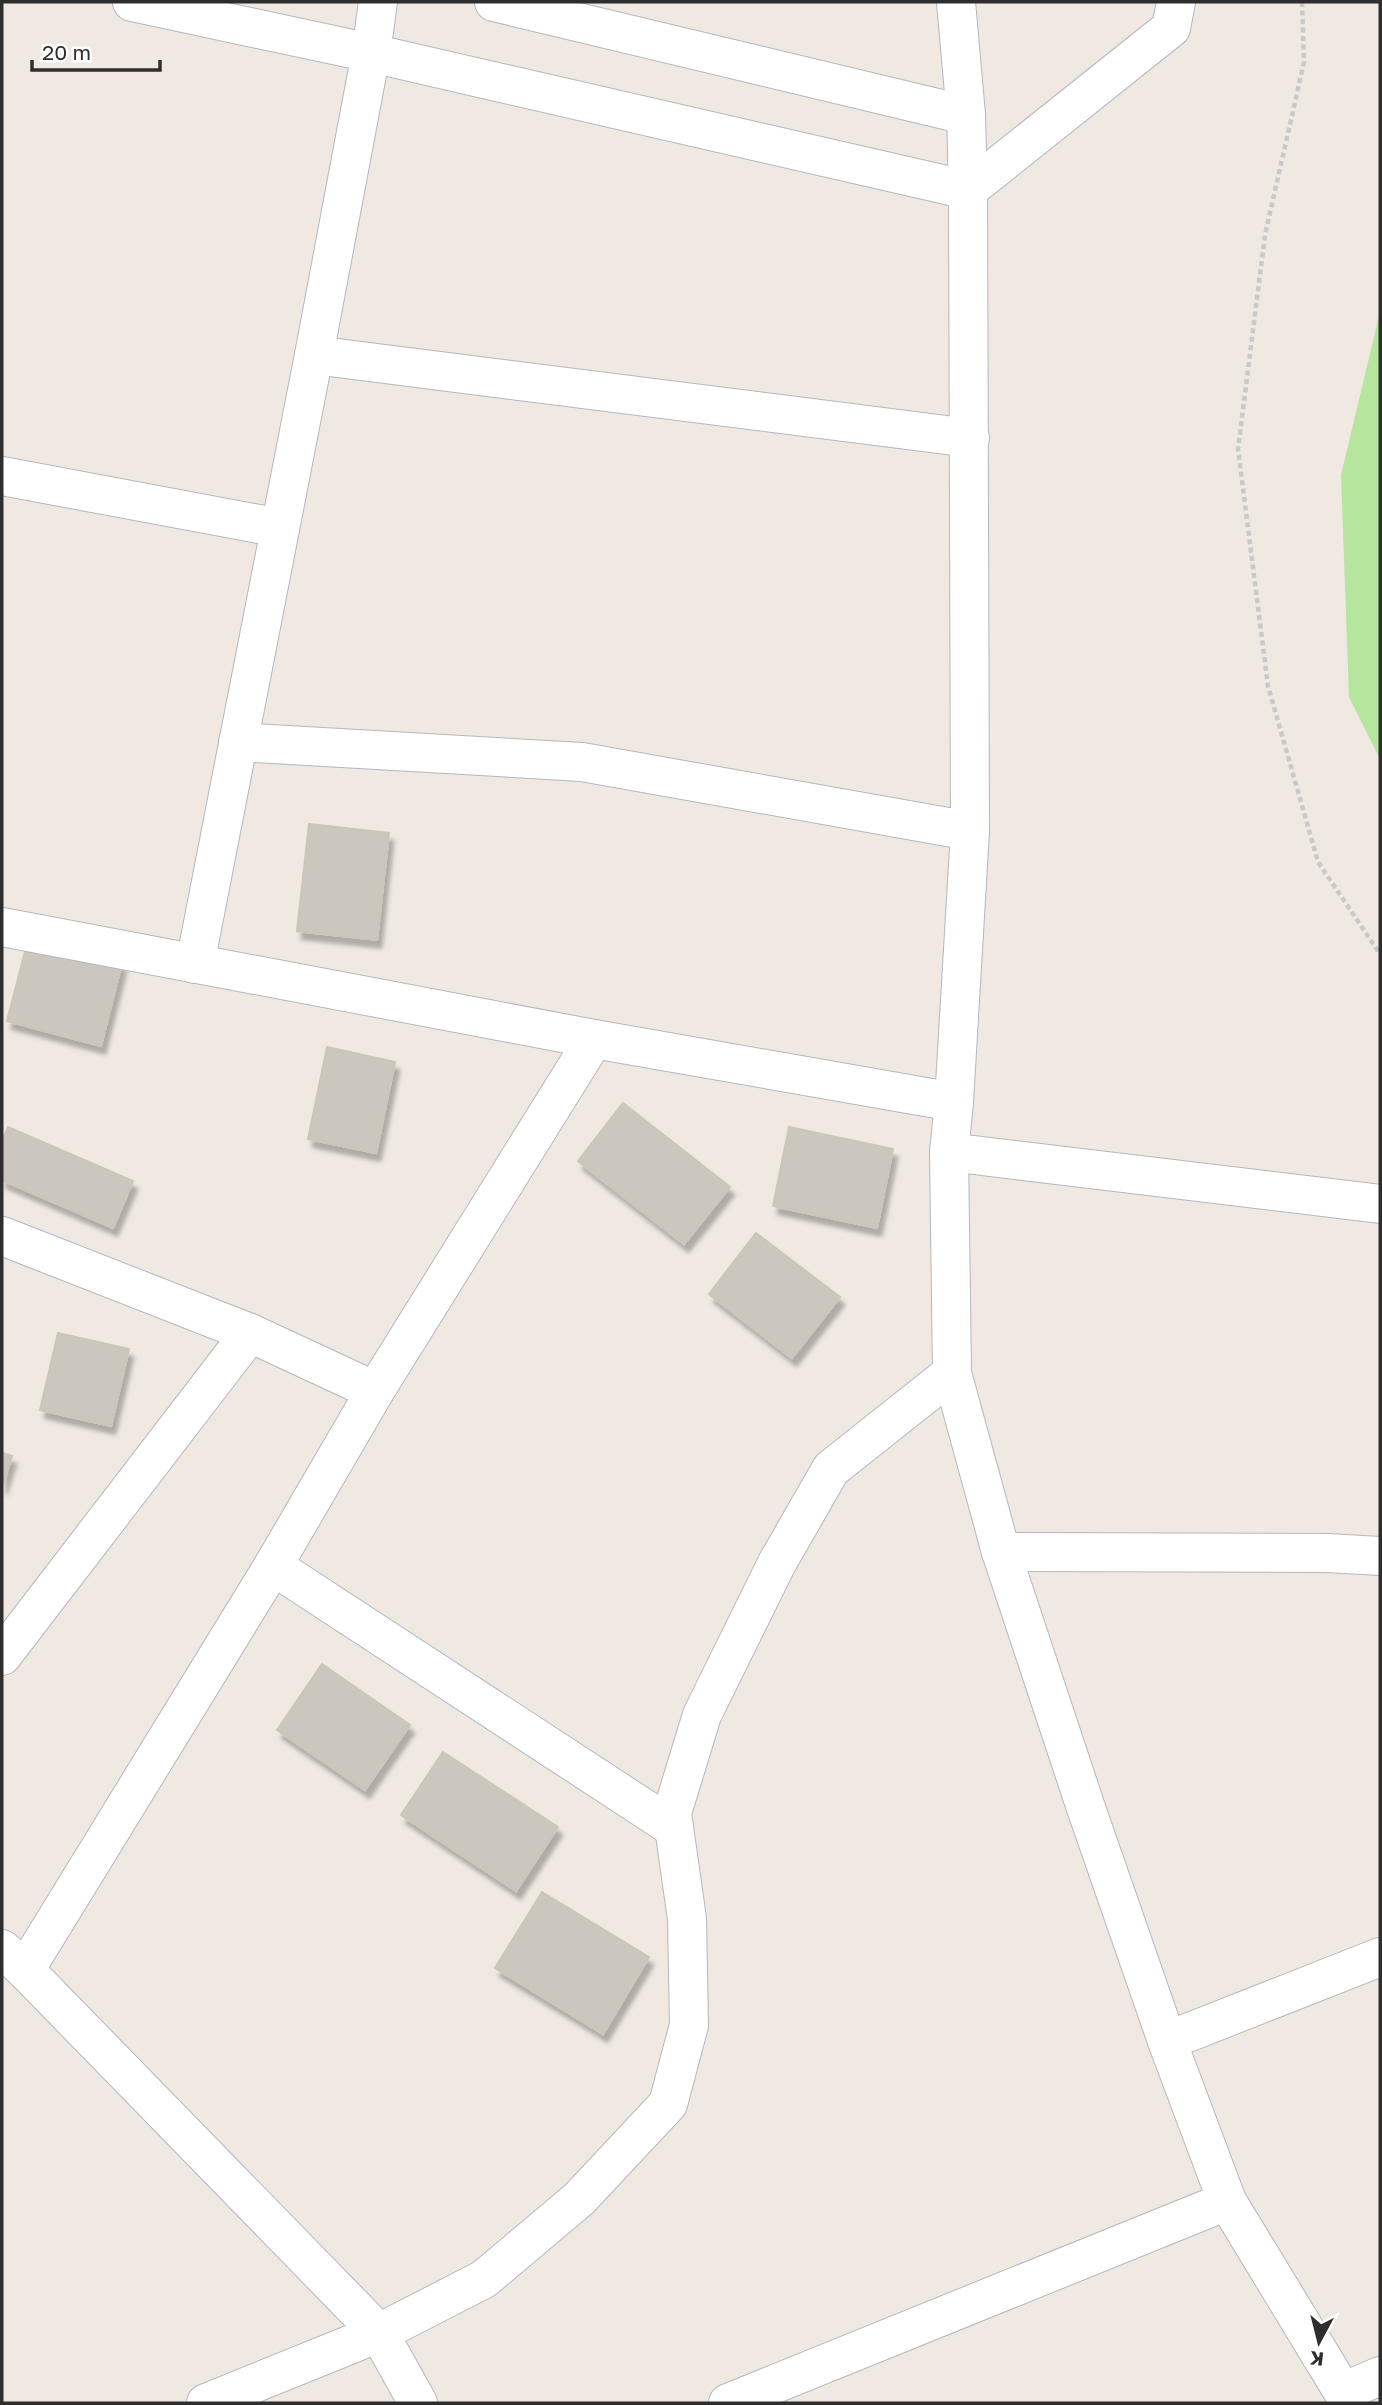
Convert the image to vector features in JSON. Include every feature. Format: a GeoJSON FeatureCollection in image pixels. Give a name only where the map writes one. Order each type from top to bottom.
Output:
{"type":"FeatureCollection","features":[{"type":"Feature","properties":{"kind":"street"},"geometry":{"type":"LineString","coordinates":[[132,2],[371,53],[968,190]]}},
{"type":"Feature","properties":{"kind":"street"},"geometry":{"type":"LineString","coordinates":[[195,964],[314,355],[379,2]]}},
{"type":"Feature","properties":{"kind":"street"},"geometry":{"type":"LineString","coordinates":[[494,2],[966,115]]}},
{"type":"Feature","properties":{"kind":"street"},"geometry":{"type":"LineString","coordinates":[[956,2],[966,115],[968,190],[970,831],[949,1152],[951,1373],[1001,1552],[1086,1808],[1167,2040],[1227,2201],[1343,2392],[1380,2376]]}},
{"type":"Feature","properties":{"kind":"street"},"geometry":{"type":"LineString","coordinates":[[968,190],[1171,28],[1176,2]]}},
{"type":"Feature","properties":{"kind":"street"},"geometry":{"type":"LineString","coordinates":[[314,355],[970,438]]}},
{"type":"Feature","properties":{"kind":"street"},"geometry":{"type":"LineString","coordinates":[[2,476],[280,528]]}},
{"type":"Feature","properties":{"kind":"street"},"geometry":{"type":"LineString","coordinates":[[239,742],[582,762],[970,831]]}},
{"type":"Feature","properties":{"kind":"street"},"geometry":{"type":"LineString","coordinates":[[2,927],[594,1039],[954,1102]]}},
{"type":"Feature","properties":{"kind":"street"},"geometry":{"type":"LineString","coordinates":[[418,2403],[379,2333],[13,1959],[273,1566],[375,1391],[594,1039]]}},
{"type":"Feature","properties":{"kind":"street"},"geometry":{"type":"LineString","coordinates":[[949,1152],[1380,1204]]}},
{"type":"Feature","properties":{"kind":"street"},"geometry":{"type":"LineString","coordinates":[[2,1236],[250,1334],[375,1391]]}},
{"type":"Feature","properties":{"kind":"street"},"geometry":{"type":"LineString","coordinates":[[2,1656],[250,1334]]}},
{"type":"Feature","properties":{"kind":"street"},"geometry":{"type":"LineString","coordinates":[[206,2403],[379,2333],[484,2279],[579,2199],[668,2104],[689,2025],[688,1919],[671,1813],[702,1715],[777,1563],[831,1469],[951,1373]]}},
{"type":"Feature","properties":{"kind":"street"},"geometry":{"type":"LineString","coordinates":[[1001,1552],[1327,1553],[1380,1556]]}},
{"type":"Feature","properties":{"kind":"street"},"geometry":{"type":"LineString","coordinates":[[273,1566],[674,1828]]}},
{"type":"Feature","properties":{"kind":"street"},"geometry":{"type":"LineString","coordinates":[[1167,2040],[1380,1957]]}},
{"type":"Feature","properties":{"kind":"street"},"geometry":{"type":"LineString","coordinates":[[728,2403],[1227,2201]]}},
{"type":"Feature","properties":{"kind":"path"},"geometry":{"type":"LineString","coordinates":[[1302,2],[1304,62],[1265,235],[1238,449],[1268,686],[1318,862],[1380,954]]}},
{"type":"Feature","properties":{"kind":"green space"},"geometry":{"type":"Polygon","coordinates":[[[1380,312],[1380,759],[1349,697],[1341,475],[1380,312]]]}},
{"type":"Feature","properties":{"kind":"building"},"geometry":{"type":"Polygon","coordinates":[[[309,824],[389,833],[377,940],[297,931],[309,824]]]}},
{"type":"Feature","properties":{"kind":"building"},"geometry":{"type":"Polygon","coordinates":[[[28,940],[122,963],[101,1046],[7,1021],[28,940]]]}},
{"type":"Feature","properties":{"kind":"building"},"geometry":{"type":"Polygon","coordinates":[[[327,1047],[395,1062],[376,1153],[308,1139],[327,1047]]]}},
{"type":"Feature","properties":{"kind":"building"},"geometry":{"type":"Polygon","coordinates":[[[623,1103],[730,1187],[684,1244],[578,1161],[623,1103]]]}},
{"type":"Feature","properties":{"kind":"building"},"geometry":{"type":"Polygon","coordinates":[[[8,1127],[133,1181],[113,1228],[2,1180],[2,1142],[8,1127]]]}},
{"type":"Feature","properties":{"kind":"building"},"geometry":{"type":"Polygon","coordinates":[[[789,1127],[893,1149],[877,1228],[773,1206],[789,1127]]]}},
{"type":"Feature","properties":{"kind":"building"},"geometry":{"type":"Polygon","coordinates":[[[756,1233],[840,1297],[792,1358],[709,1294],[756,1233]]]}},
{"type":"Feature","properties":{"kind":"building"},"geometry":{"type":"Polygon","coordinates":[[[58,1333],[129,1349],[111,1426],[40,1410],[58,1333]]]}},
{"type":"Feature","properties":{"kind":"building"},"geometry":{"type":"Polygon","coordinates":[[[2,1453],[12,1456],[2,1487],[2,1453]]]}},
{"type":"Feature","properties":{"kind":"building"},"geometry":{"type":"Polygon","coordinates":[[[322,1664],[410,1725],[365,1790],[277,1730],[322,1664]]]}},
{"type":"Feature","properties":{"kind":"building"},"geometry":{"type":"Polygon","coordinates":[[[443,1752],[558,1827],[516,1891],[401,1815],[443,1752]]]}},
{"type":"Feature","properties":{"kind":"building"},"geometry":{"type":"Polygon","coordinates":[[[542,1892],[649,1957],[603,2034],[495,1968],[542,1892]]]}}]}
